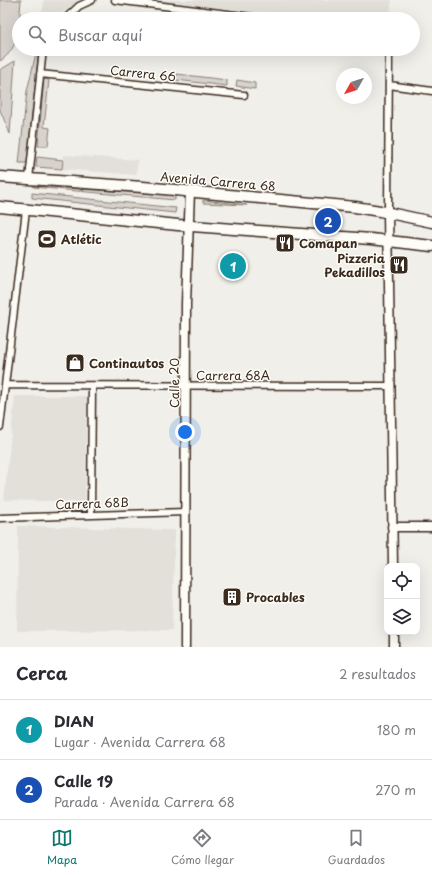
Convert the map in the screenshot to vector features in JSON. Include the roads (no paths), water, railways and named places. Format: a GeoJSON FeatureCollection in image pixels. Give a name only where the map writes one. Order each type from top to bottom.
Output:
{"type":"FeatureCollection","features":[{"type":"Feature","properties":{"kind":"main road","name":"Avenida Carrera 68"},"geometry":{"type":"LineString","coordinates":[[0,177],[190,192],[388,212],[432,222]]}},
{"type":"Feature","properties":{"kind":"main road"},"geometry":{"type":"LineString","coordinates":[[0,207],[188,226],[432,246]]}},
{"type":"Feature","properties":{"kind":"street"},"geometry":{"type":"LineString","coordinates":[[73,12],[79,6],[92,0]]}},
{"type":"Feature","properties":{"kind":"street"},"geometry":{"type":"LineString","coordinates":[[115,0],[212,12]]}},
{"type":"Feature","properties":{"kind":"street"},"geometry":{"type":"LineString","coordinates":[[29,179],[42,56]]}},
{"type":"Feature","properties":{"kind":"street"},"geometry":{"type":"LineString","coordinates":[[389,56],[388,242],[393,563]]}},
{"type":"Feature","properties":{"kind":"street","name":"Carrera 66"},"geometry":{"type":"LineString","coordinates":[[40,74],[244,95]]}},
{"type":"Feature","properties":{"kind":"street"},"geometry":{"type":"LineString","coordinates":[[389,85],[432,91]]}},
{"type":"Feature","properties":{"kind":"street","name":"Calle 20"},"geometry":{"type":"LineString","coordinates":[[185,647],[186,386],[188,226],[190,192]]}},
{"type":"Feature","properties":{"kind":"street"},"geometry":{"type":"LineString","coordinates":[[0,427],[26,210]]}},
{"type":"Feature","properties":{"kind":"street","name":"Carrera 68A"},"geometry":{"type":"LineString","coordinates":[[5,386],[390,386]]}},
{"type":"Feature","properties":{"kind":"street"},"geometry":{"type":"LineString","coordinates":[[91,514],[92,386]]}},
{"type":"Feature","properties":{"kind":"street","name":"Carrera 68B"},"geometry":{"type":"LineString","coordinates":[[0,518],[185,512]]}},
{"type":"Feature","properties":{"kind":"street"},"geometry":{"type":"LineString","coordinates":[[392,527],[432,527]]}},
{"type":"Feature","properties":{"kind":"street"},"geometry":{"type":"LineString","coordinates":[[394,635],[394,647]]}},
{"type":"Feature","properties":{"kind":"place","name":"Calle 19"},"geometry":{"type":"Point","coordinates":[328,221]}},
{"type":"Feature","properties":{"kind":"place","name":"Atlétic"},"geometry":{"type":"Point","coordinates":[47,239]}},
{"type":"Feature","properties":{"kind":"place","name":"Comapan"},"geometry":{"type":"Point","coordinates":[285,243]}},
{"type":"Feature","properties":{"kind":"place","name":"Pizzeria Pekadillos"},"geometry":{"type":"Point","coordinates":[399,265]}},
{"type":"Feature","properties":{"kind":"place","name":"DIAN"},"geometry":{"type":"Point","coordinates":[233,266]}},
{"type":"Feature","properties":{"kind":"place","name":"Continautos"},"geometry":{"type":"Point","coordinates":[75,363]}},
{"type":"Feature","properties":{"kind":"place","name":"Procables"},"geometry":{"type":"Point","coordinates":[232,597]}}]}
